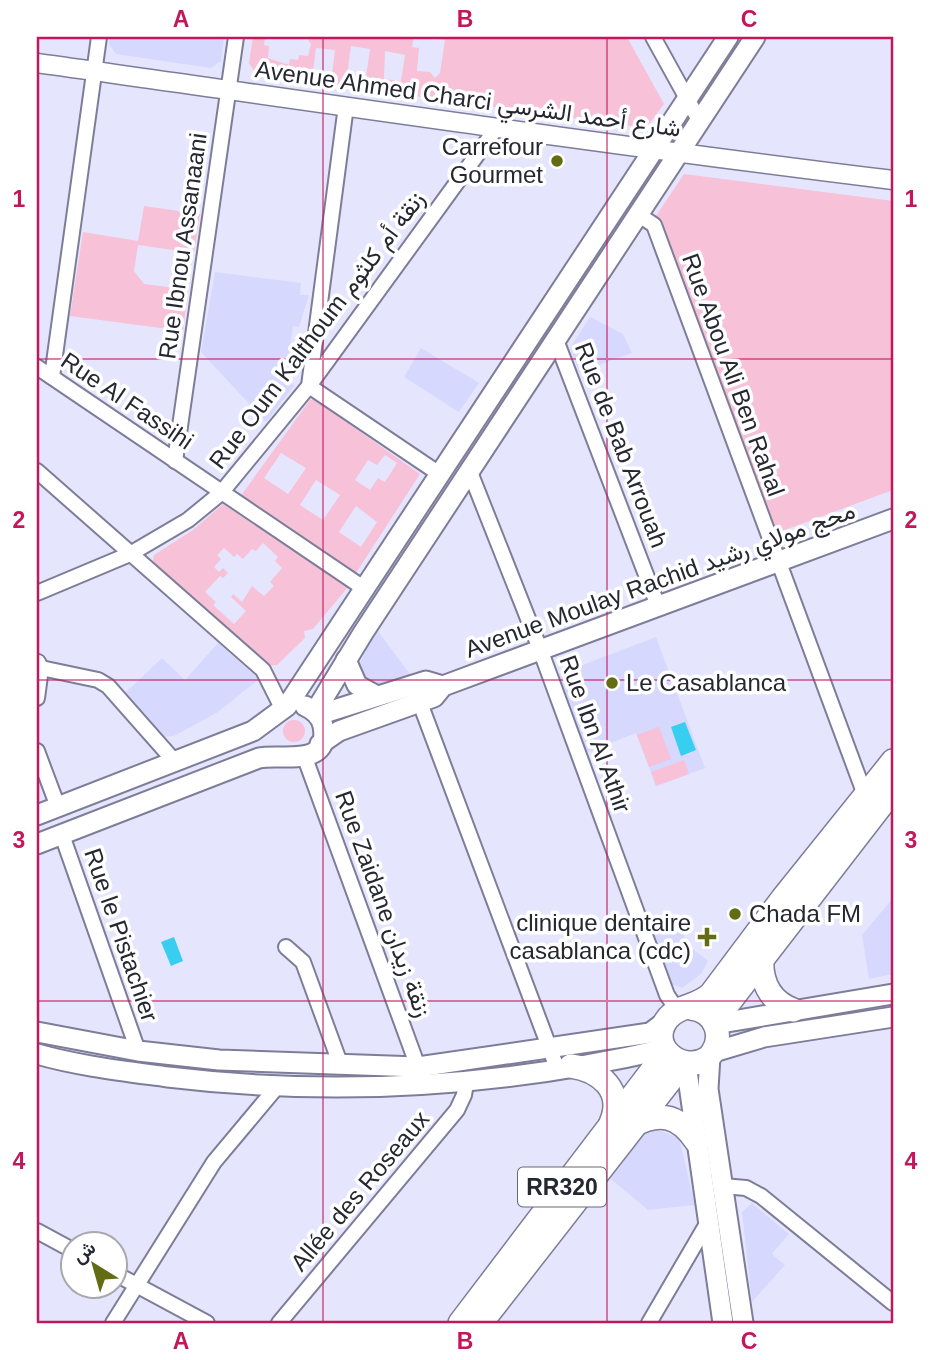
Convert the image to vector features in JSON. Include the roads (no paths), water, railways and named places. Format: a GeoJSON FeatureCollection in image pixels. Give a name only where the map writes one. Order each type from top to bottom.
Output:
{"type":"FeatureCollection","features":[{"type":"Feature","properties":{"kind":"main road"},"geometry":{"type":"LineString","coordinates":[[284,757],[269,739],[269,727],[441,475],[728,37]]}},
{"type":"Feature","properties":{"kind":"main road"},"geometry":{"type":"LineString","coordinates":[[316,713],[346,660],[755,37]]}},
{"type":"Feature","properties":{"kind":"main road","name":"Avenue Moulay Rachid محج مولاي رشيد"},"geometry":{"type":"LineString","coordinates":[[320,744],[339,731],[434,697],[443,686],[893,519]]}},
{"type":"Feature","properties":{"kind":"main road"},"geometry":{"type":"LineString","coordinates":[[346,660],[357,685],[377,696]]}},
{"type":"Feature","properties":{"kind":"main road","name":"Avenue Moulay Rachid محج مولاي رشيد"},"geometry":{"type":"LineString","coordinates":[[316,713],[426,681],[443,686]]}},
{"type":"Feature","properties":{"kind":"main road"},"geometry":{"type":"LineString","coordinates":[[37,815],[253,731],[281,710],[300,704],[316,713],[323,732],[320,744],[305,758],[259,758],[37,844]]}},
{"type":"Feature","properties":{"kind":"main road"},"geometry":{"type":"LineString","coordinates":[[37,1032],[138,1051],[219,1060],[418,1067],[650,1033],[711,994],[893,761]]}},
{"type":"Feature","properties":{"kind":"main road"},"geometry":{"type":"LineString","coordinates":[[715,1023],[762,955],[893,790]]}},
{"type":"Feature","properties":{"kind":"main road"},"geometry":{"type":"LineString","coordinates":[[762,955],[762,974],[770,994],[780,1004],[793,1010]]}},
{"type":"Feature","properties":{"kind":"main road"},"geometry":{"type":"LineString","coordinates":[[715,1023],[893,993]]}},
{"type":"Feature","properties":{"kind":"main road"},"geometry":{"type":"LineString","coordinates":[[678,1013],[704,1012],[715,1023],[718,1039],[706,1077],[743,1323]]}},
{"type":"Feature","properties":{"kind":"main road"},"geometry":{"type":"LineString","coordinates":[[678,1013],[662,1034],[675,1057],[696,1142],[723,1323]]}},
{"type":"Feature","properties":{"kind":"main road"},"geometry":{"type":"LineString","coordinates":[[37,1054],[143,1074],[276,1088],[425,1087],[564,1067],[675,1057],[701,1062],[712,1054],[764,1037],[893,1017]]}},
{"type":"Feature","properties":{"kind":"main road","name":"RR320"},"geometry":{"type":"LineString","coordinates":[[460,1323],[675,1057]]}},
{"type":"Feature","properties":{"kind":"main road"},"geometry":{"type":"LineString","coordinates":[[564,1067],[591,1071],[608,1084],[617,1103],[622,1124],[653,1116],[665,1116],[684,1127],[696,1142]]}},
{"type":"Feature","properties":{"kind":"main road","name":"RR320"},"geometry":{"type":"LineString","coordinates":[[481,1323],[622,1124]]}},
{"type":"Feature","properties":{"kind":"street"},"geometry":{"type":"LineString","coordinates":[[51,377],[99,37]]}},
{"type":"Feature","properties":{"kind":"street","name":"Rue Ibnou Assanaani"},"geometry":{"type":"LineString","coordinates":[[175,461],[236,37]]}},
{"type":"Feature","properties":{"kind":"street"},"geometry":{"type":"LineString","coordinates":[[653,37],[700,122]]}},
{"type":"Feature","properties":{"kind":"street","name":"Avenue Ahmed Charci شارع أحمد الشرسي"},"geometry":{"type":"LineString","coordinates":[[37,63],[498,125],[680,154],[893,180]]}},
{"type":"Feature","properties":{"kind":"street"},"geometry":{"type":"LineString","coordinates":[[346,106],[309,386],[441,475]]}},
{"type":"Feature","properties":{"kind":"street","name":"Rue Oum Kalthoum زنقة أم كلثوم"},"geometry":{"type":"LineString","coordinates":[[37,593],[130,554],[188,520],[221,493],[309,386],[498,125]]}},
{"type":"Feature","properties":{"kind":"street","name":"Rue Abou Ali Ben Rahal"},"geometry":{"type":"LineString","coordinates":[[639,215],[654,226],[865,794]]}},
{"type":"Feature","properties":{"kind":"street","name":"Rue de Bab Arrouah"},"geometry":{"type":"LineString","coordinates":[[556,340],[658,606]]}},
{"type":"Feature","properties":{"kind":"street","name":"Rue Al Fassihi"},"geometry":{"type":"LineString","coordinates":[[37,367],[365,589]]}},
{"type":"Feature","properties":{"kind":"street"},"geometry":{"type":"LineString","coordinates":[[37,471],[263,670],[281,710]]}},
{"type":"Feature","properties":{"kind":"street","name":"Rue Ibn Al Athir"},"geometry":{"type":"LineString","coordinates":[[470,472],[540,649],[667,995],[678,1013]]}},
{"type":"Feature","properties":{"kind":"street"},"geometry":{"type":"LineString","coordinates":[[37,698],[39,664],[98,680],[108,686],[176,762]]}},
{"type":"Feature","properties":{"kind":"street"},"geometry":{"type":"LineString","coordinates":[[420,703],[551,1048],[564,1067]]}},
{"type":"Feature","properties":{"kind":"street"},"geometry":{"type":"LineString","coordinates":[[37,751],[58,807]]}},
{"type":"Feature","properties":{"kind":"street","name":"Rue Zaidane زنقة زيدان"},"geometry":{"type":"LineString","coordinates":[[305,758],[418,1067]]}},
{"type":"Feature","properties":{"kind":"street","name":"Rue le Pistachier"},"geometry":{"type":"LineString","coordinates":[[62,835],[138,1051]]}},
{"type":"Feature","properties":{"kind":"street"},"geometry":{"type":"LineString","coordinates":[[286,947],[303,962],[341,1066]]}},
{"type":"Feature","properties":{"kind":"street","name":"Allée des Roseaux"},"geometry":{"type":"LineString","coordinates":[[279,1323],[457,1110],[464,1096],[466,1083]]}},
{"type":"Feature","properties":{"kind":"street"},"geometry":{"type":"LineString","coordinates":[[113,1323],[214,1162],[276,1088]]}},
{"type":"Feature","properties":{"kind":"street"},"geometry":{"type":"LineString","coordinates":[[723,1186],[746,1188],[761,1196],[893,1303]]}},
{"type":"Feature","properties":{"kind":"street"},"geometry":{"type":"LineString","coordinates":[[649,1323],[708,1222]]}},
{"type":"Feature","properties":{"kind":"street"},"geometry":{"type":"LineString","coordinates":[[37,1231],[60,1243]]}},
{"type":"Feature","properties":{"kind":"street"},"geometry":{"type":"LineString","coordinates":[[130,1281],[207,1323]]}},
{"type":"Feature","properties":{"kind":"water"},"geometry":{"type":"Polygon","coordinates":[[[685,722],[696,750],[681,756],[671,727],[685,722]]]}},
{"type":"Feature","properties":{"kind":"water"},"geometry":{"type":"Polygon","coordinates":[[[174,937],[183,961],[171,966],[161,942],[174,937]]]}},
{"type":"Feature","properties":{"kind":"place","name":"Carrefour Gourmet"},"geometry":{"type":"Point","coordinates":[557,161]}},
{"type":"Feature","properties":{"kind":"place","name":"Le Casablanca"},"geometry":{"type":"Point","coordinates":[612,683]}},
{"type":"Feature","properties":{"kind":"place","name":"Chada FM"},"geometry":{"type":"Point","coordinates":[735,914]}},
{"type":"Feature","properties":{"kind":"place","name":"clinique dentaire casablanca (cdc)"},"geometry":{"type":"Point","coordinates":[707,937]}}]}
